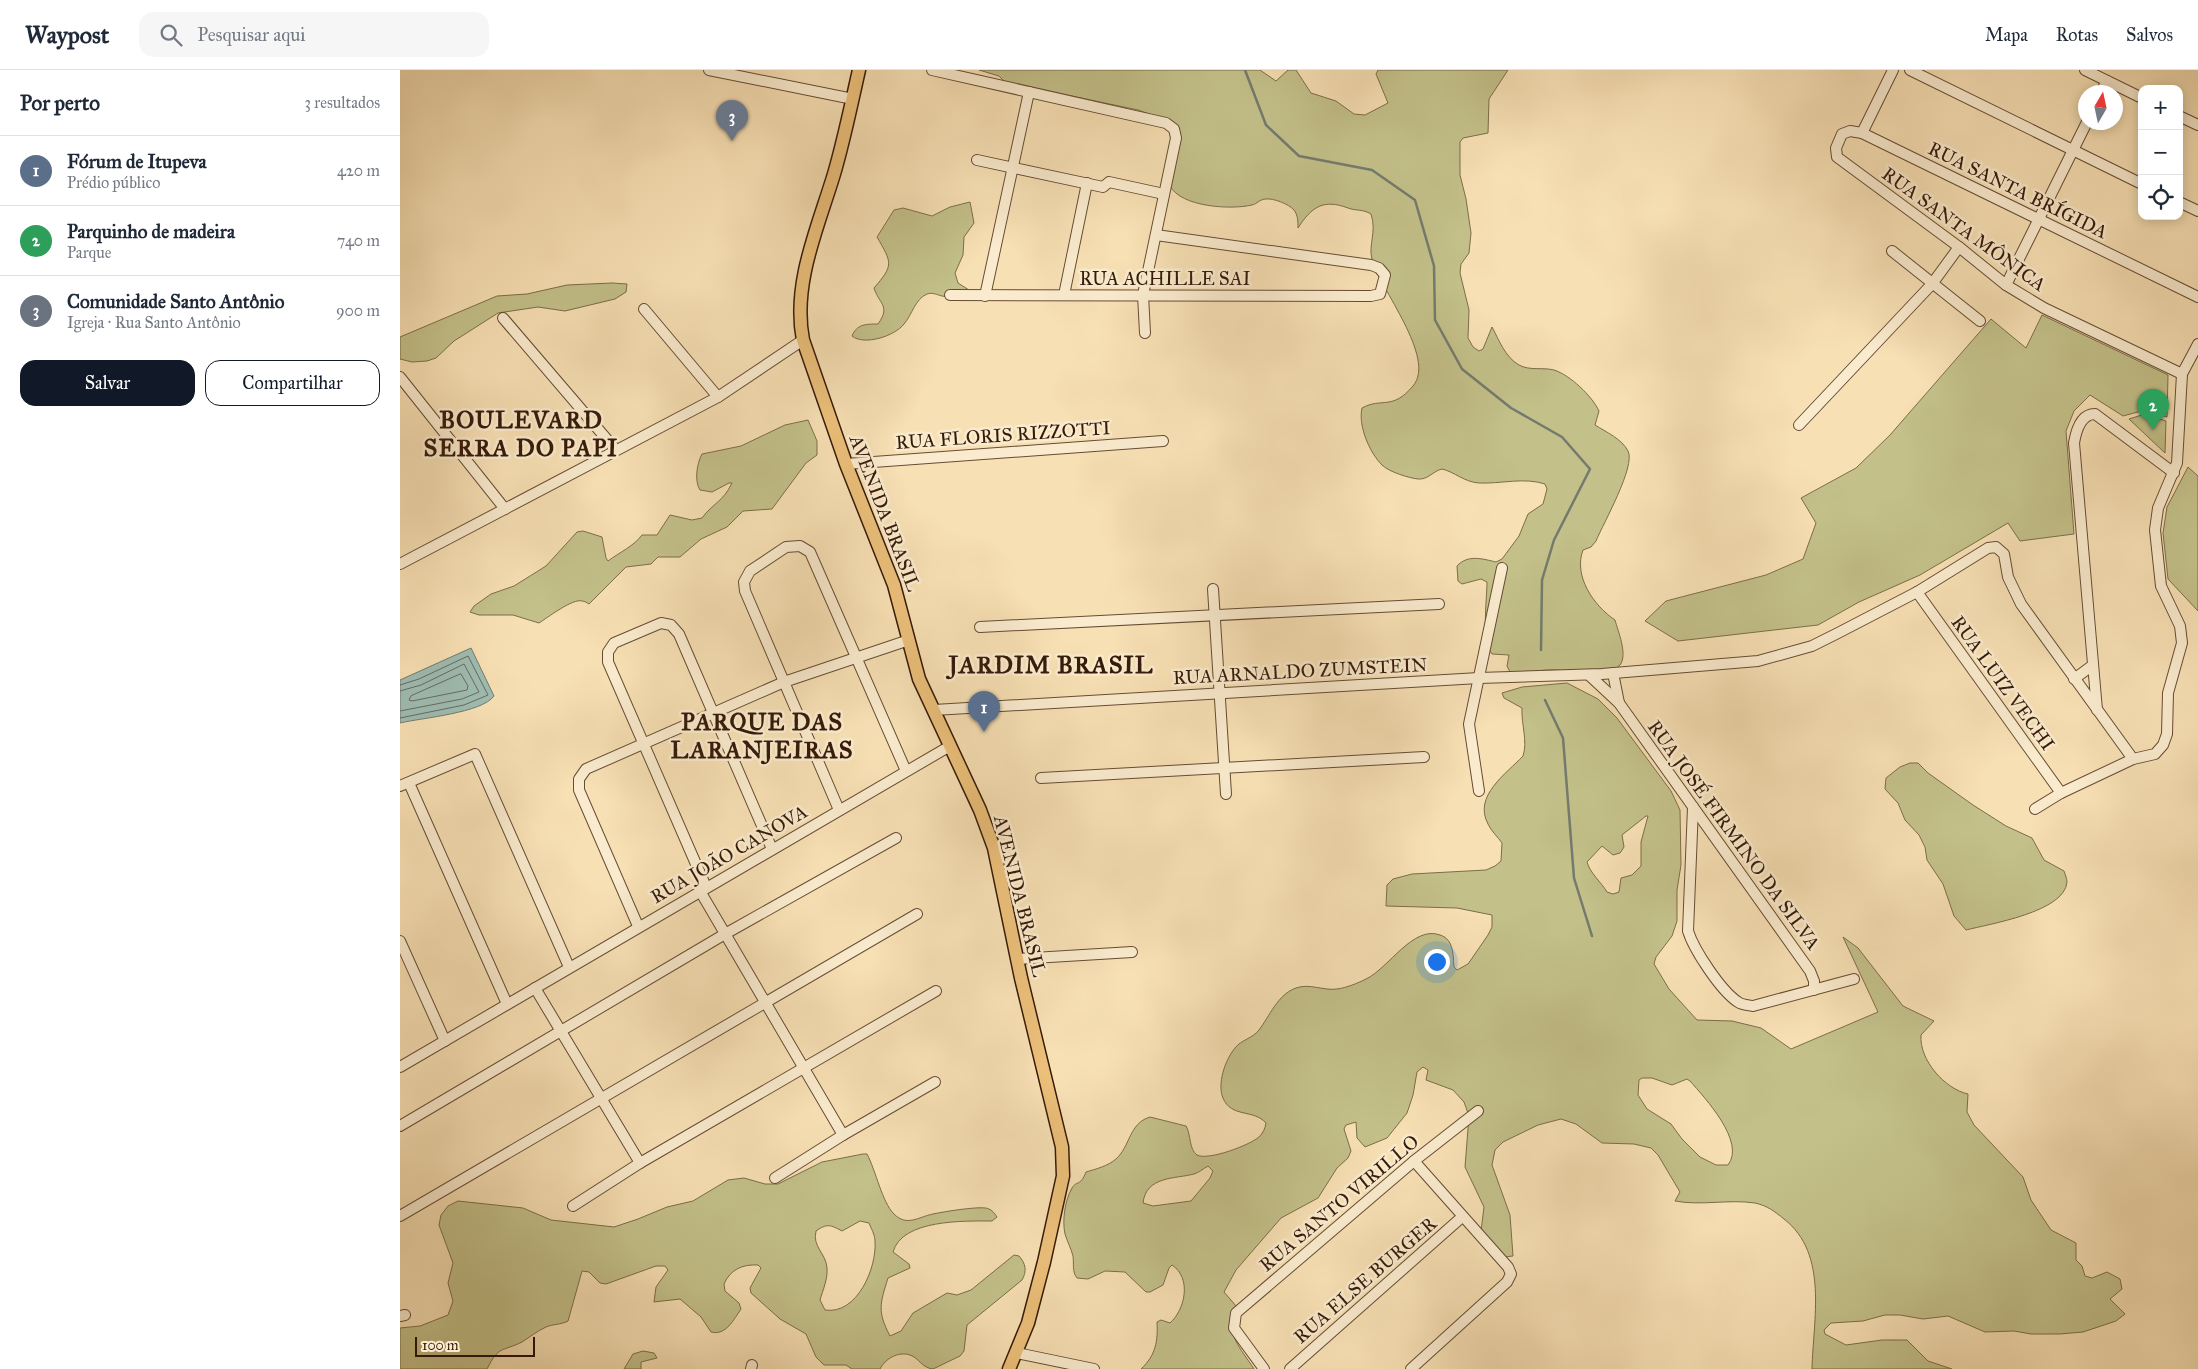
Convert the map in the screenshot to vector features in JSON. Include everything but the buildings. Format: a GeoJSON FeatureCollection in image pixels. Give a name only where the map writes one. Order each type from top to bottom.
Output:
{"type":"FeatureCollection","features":[{"type":"Feature","properties":{"kind":"main road","name":"AVENIDA BRASIL"},"geometry":{"type":"LineString","coordinates":[[859,70],[838,159],[800,290],[799,321],[803,340],[846,464],[894,585],[919,679],[980,810],[994,848],[1017,959],[1056,1115],[1062,1147],[1063,1176],[1028,1324],[1009,1369]]}},
{"type":"Feature","properties":{"kind":"street"},"geometry":{"type":"LineString","coordinates":[[709,70],[853,99]]}},
{"type":"Feature","properties":{"kind":"street"},"geometry":{"type":"LineString","coordinates":[[932,70],[1166,123],[1174,130],[1176,138],[1143,295],[1145,333]]}},
{"type":"Feature","properties":{"kind":"street"},"geometry":{"type":"LineString","coordinates":[[1862,133],[1893,70]]}},
{"type":"Feature","properties":{"kind":"street"},"geometry":{"type":"LineString","coordinates":[[1910,70],[2138,182]]}},
{"type":"Feature","properties":{"kind":"street"},"geometry":{"type":"LineString","coordinates":[[2085,70],[2138,96]]}},
{"type":"Feature","properties":{"kind":"street"},"geometry":{"type":"LineString","coordinates":[[2105,85],[2107,81]]}},
{"type":"Feature","properties":{"kind":"street"},"geometry":{"type":"LineString","coordinates":[[985,296],[1029,92]]}},
{"type":"Feature","properties":{"kind":"street"},"geometry":{"type":"LineString","coordinates":[[2183,118],[2198,125]]}},
{"type":"Feature","properties":{"kind":"street"},"geometry":{"type":"LineString","coordinates":[[2006,285],[2083,130]]}},
{"type":"Feature","properties":{"kind":"street","name":"RUA SANTA MÔNICA"},"geometry":{"type":"LineString","coordinates":[[1862,133],[1850,132],[1842,134],[1836,148],[1837,157],[1959,247],[2006,285],[2044,308],[2182,374]]}},
{"type":"Feature","properties":{"kind":"street","name":"RUA SANTA BRÍGIDA"},"geometry":{"type":"LineString","coordinates":[[1862,133],[2198,297]]}},
{"type":"Feature","properties":{"kind":"street"},"geometry":{"type":"LineString","coordinates":[[977,160],[1103,187],[1109,182],[1164,194]]}},
{"type":"Feature","properties":{"kind":"street"},"geometry":{"type":"LineString","coordinates":[[1064,295],[1087,183]]}},
{"type":"Feature","properties":{"kind":"street"},"geometry":{"type":"LineString","coordinates":[[2183,204],[2198,211]]}},
{"type":"Feature","properties":{"kind":"street","name":"RUA ACHILLE SAI"},"geometry":{"type":"LineString","coordinates":[[950,295],[1380,294],[1385,274],[1379,268],[1371,265],[1156,235]]}},
{"type":"Feature","properties":{"kind":"street"},"geometry":{"type":"LineString","coordinates":[[1799,425],[1932,283],[1959,247]]}},
{"type":"Feature","properties":{"kind":"street"},"geometry":{"type":"LineString","coordinates":[[1892,251],[1980,322]]}},
{"type":"Feature","properties":{"kind":"street"},"geometry":{"type":"LineString","coordinates":[[644,309],[718,397]]}},
{"type":"Feature","properties":{"kind":"street"},"geometry":{"type":"LineString","coordinates":[[503,318],[616,450]]}},
{"type":"Feature","properties":{"kind":"street"},"geometry":{"type":"LineString","coordinates":[[400,564],[718,397],[803,340]]}},
{"type":"Feature","properties":{"kind":"street"},"geometry":{"type":"LineString","coordinates":[[2034,808],[2133,759],[2155,754],[2167,734],[2168,693],[2182,644],[2182,634],[2162,586],[2155,530],[2158,508],[2174,473],[2182,374],[2198,344]]}},
{"type":"Feature","properties":{"kind":"street"},"geometry":{"type":"LineString","coordinates":[[400,377],[505,509]]}},
{"type":"Feature","properties":{"kind":"street"},"geometry":{"type":"LineString","coordinates":[[2097,711],[2074,443],[2076,429],[2084,419],[2095,414],[2174,473]]}},
{"type":"Feature","properties":{"kind":"street","name":"RUA FLORIS RIZZOTTI"},"geometry":{"type":"LineString","coordinates":[[846,464],[1163,441]]}},
{"type":"Feature","properties":{"kind":"street"},"geometry":{"type":"LineString","coordinates":[[839,810],[745,591],[744,582],[750,571],[786,547],[800,546],[810,552],[906,771]]}},
{"type":"Feature","properties":{"kind":"street","name":"RUA ARNALDO ZUMSTEIN"},"geometry":{"type":"LineString","coordinates":[[934,710],[1479,678],[1589,675],[1758,661],[1812,646],[1917,592],[1988,548],[1996,547],[2004,554],[2008,577],[2021,604],[2074,679]]}},
{"type":"Feature","properties":{"kind":"street"},"geometry":{"type":"LineString","coordinates":[[1479,791],[1469,724],[1502,568]]}},
{"type":"Feature","properties":{"kind":"street"},"geometry":{"type":"LineString","coordinates":[[1213,589],[1226,794]]}},
{"type":"Feature","properties":{"kind":"street","name":"RUA LUIZ VECHI"},"geometry":{"type":"LineString","coordinates":[[1917,592],[2061,793]]}},
{"type":"Feature","properties":{"kind":"street"},"geometry":{"type":"LineString","coordinates":[[980,627],[1216,617],[1439,604]]}},
{"type":"Feature","properties":{"kind":"street"},"geometry":{"type":"LineString","coordinates":[[772,849],[679,634],[671,626],[661,623],[614,643],[608,652],[608,662],[703,889],[725,934],[843,1135]]}},
{"type":"Feature","properties":{"kind":"street"},"geometry":{"type":"LineString","coordinates":[[638,926],[579,790],[579,779],[586,769],[784,682],[909,640]]}},
{"type":"Feature","properties":{"kind":"street"},"geometry":{"type":"LineString","coordinates":[[2093,665],[2074,679],[2133,759]]}},
{"type":"Feature","properties":{"kind":"street","name":"RUA JOSÉ FIRMINO DA SILVA"},"geometry":{"type":"LineString","coordinates":[[1613,673],[1619,703]]}},
{"type":"Feature","properties":{"kind":"street","name":"RUA JOSÉ FIRMINO DA SILVA"},"geometry":{"type":"LineString","coordinates":[[1589,675],[1619,703],[1810,971],[1814,981],[1814,990]]}},
{"type":"Feature","properties":{"kind":"street","name":"RUA JOÃO CANOVA"},"geometry":{"type":"LineString","coordinates":[[400,1067],[638,926],[950,746]]}},
{"type":"Feature","properties":{"kind":"street"},"geometry":{"type":"LineString","coordinates":[[507,1004],[404,784],[475,754],[570,967]]}},
{"type":"Feature","properties":{"kind":"street"},"geometry":{"type":"LineString","coordinates":[[1041,778],[1424,757]]}},
{"type":"Feature","properties":{"kind":"street"},"geometry":{"type":"LineString","coordinates":[[1693,808],[1687,915],[1691,941],[1729,995],[1740,1004],[1753,1006],[1854,980]]}},
{"type":"Feature","properties":{"kind":"street"},"geometry":{"type":"LineString","coordinates":[[400,1126],[725,934],[896,838]]}},
{"type":"Feature","properties":{"kind":"street"},"geometry":{"type":"LineString","coordinates":[[400,1216],[917,914]]}},
{"type":"Feature","properties":{"kind":"street"},"geometry":{"type":"LineString","coordinates":[[400,941],[445,1041]]}},
{"type":"Feature","properties":{"kind":"street"},"geometry":{"type":"LineString","coordinates":[[1017,959],[1132,952]]}},
{"type":"Feature","properties":{"kind":"street"},"geometry":{"type":"LineString","coordinates":[[535,988],[640,1163]]}},
{"type":"Feature","properties":{"kind":"street"},"geometry":{"type":"LineString","coordinates":[[572,1206],[640,1163],[936,992]]}},
{"type":"Feature","properties":{"kind":"street"},"geometry":{"type":"LineString","coordinates":[[775,1178],[843,1135],[935,1082]]}},
{"type":"Feature","properties":{"kind":"street","name":"RUA SANTO VIRILLO"},"geometry":{"type":"LineString","coordinates":[[1264,1369],[1234,1328],[1236,1314],[1414,1161],[1478,1111]]}},
{"type":"Feature","properties":{"kind":"street"},"geometry":{"type":"LineString","coordinates":[[1411,1369],[1507,1282],[1511,1274],[1508,1268],[1414,1161]]}},
{"type":"Feature","properties":{"kind":"street","name":"RUA ELSE BURGER"},"geometry":{"type":"LineString","coordinates":[[1290,1369],[1462,1217]]}},
{"type":"Feature","properties":{"kind":"street"},"geometry":{"type":"LineString","coordinates":[[1017,1353],[1094,1369]]}},
{"type":"Feature","properties":{"kind":"shaded area"},"geometry":{"type":"Polygon","coordinates":[[[979,70],[1260,70],[1276,81],[1288,70],[1296,70],[1311,93],[1336,101],[1354,114],[1365,115],[1388,103],[1376,74],[1378,70],[1508,70],[1489,99],[1488,133],[1463,138],[1460,142],[1460,175],[1471,233],[1469,253],[1461,264],[1460,273],[1469,310],[1468,338],[1473,347],[1479,351],[1483,349],[1492,327],[1506,353],[1514,362],[1527,368],[1554,370],[1567,376],[1596,405],[1599,411],[1595,425],[1618,439],[1628,451],[1627,469],[1618,495],[1596,541],[1591,547],[1583,550],[1581,560],[1583,580],[1587,590],[1600,607],[1615,620],[1623,649],[1620,665],[1606,672],[1548,670],[1524,673],[1510,672],[1507,666],[1509,655],[1492,654],[1489,648],[1486,630],[1487,582],[1481,579],[1462,584],[1458,581],[1457,566],[1461,562],[1476,558],[1496,562],[1502,559],[1519,536],[1528,514],[1543,504],[1547,489],[1545,484],[1529,481],[1479,483],[1464,479],[1442,469],[1422,479],[1414,478],[1385,468],[1377,460],[1369,446],[1363,430],[1362,408],[1375,403],[1393,401],[1406,394],[1413,386],[1418,374],[1418,358],[1412,341],[1372,259],[1373,221],[1371,214],[1340,205],[1319,206],[1308,214],[1298,228],[1297,216],[1294,210],[1273,199],[1264,199],[1252,205],[1220,207],[1195,203],[1184,199],[1170,186],[1178,134],[1169,121],[1138,110],[1005,82],[999,76],[979,70]]]}},
{"type":"Feature","properties":{"kind":"shaded area"},"geometry":{"type":"Polygon","coordinates":[[[970,202],[974,223],[964,237],[963,255],[955,273],[958,283],[969,290],[969,294],[948,297],[933,293],[927,294],[919,300],[904,324],[887,336],[864,340],[852,336],[859,327],[878,324],[884,313],[883,305],[874,288],[885,274],[889,264],[886,253],[877,237],[894,210],[903,208],[932,216],[950,207],[970,202]]]}},
{"type":"Feature","properties":{"kind":"shaded area"},"geometry":{"type":"Polygon","coordinates":[[[627,284],[626,292],[615,299],[565,311],[538,307],[498,313],[454,341],[436,358],[412,362],[400,359],[400,337],[497,296],[527,294],[567,285],[627,284]]]}},
{"type":"Feature","properties":{"kind":"shaded area"},"geometry":{"type":"Polygon","coordinates":[[[2042,315],[2168,375],[2167,417],[2145,410],[2123,416],[2090,395],[2074,411],[2066,431],[2074,534],[2020,541],[2008,523],[1920,575],[1859,602],[1818,625],[1678,641],[1645,621],[1666,601],[1766,575],[1803,559],[1816,523],[1801,498],[1856,468],[1890,435],[1991,319],[2026,348],[2042,315]]]}},
{"type":"Feature","properties":{"kind":"shaded area"},"geometry":{"type":"Polygon","coordinates":[[[2145,414],[2166,421],[2165,453],[2129,419],[2145,414]]]}},
{"type":"Feature","properties":{"kind":"shaded area"},"geometry":{"type":"Polygon","coordinates":[[[808,420],[817,441],[817,455],[806,463],[772,509],[743,511],[727,527],[701,539],[680,557],[658,557],[651,564],[626,567],[589,604],[583,601],[573,602],[539,623],[513,615],[479,615],[470,612],[474,606],[491,594],[514,586],[546,566],[577,532],[583,531],[602,537],[608,561],[631,546],[642,535],[657,535],[670,515],[692,520],[702,518],[725,494],[732,483],[712,492],[700,490],[697,482],[697,472],[702,454],[741,446],[785,425],[808,420]]]}},
{"type":"Feature","properties":{"kind":"shaded area"},"geometry":{"type":"Polygon","coordinates":[[[2188,467],[2198,476],[2198,611],[2168,579],[2163,533],[2167,507],[2188,467]]]}},
{"type":"Feature","properties":{"kind":"shaded area"},"geometry":{"type":"Polygon","coordinates":[[[1567,683],[1598,699],[1617,718],[1671,791],[1680,810],[1681,865],[1677,890],[1677,921],[1672,936],[1656,957],[1654,964],[1669,989],[1697,1020],[1732,1021],[1761,1028],[1791,1049],[1878,1012],[1843,937],[1858,948],[1903,1006],[1934,1021],[1921,1035],[1924,1054],[1929,1063],[1942,1080],[1959,1091],[1968,1094],[1967,1112],[1974,1125],[2023,1177],[2031,1200],[2051,1230],[2076,1243],[2076,1260],[2082,1266],[2085,1276],[2092,1278],[2107,1272],[2120,1279],[2122,1289],[2110,1299],[2125,1314],[2116,1321],[2083,1332],[2060,1334],[2031,1334],[2014,1331],[1985,1332],[1948,1316],[1923,1319],[1900,1315],[1885,1315],[1863,1321],[1831,1323],[1824,1330],[1825,1334],[1846,1345],[1882,1340],[1907,1340],[1928,1361],[1952,1369],[1812,1369],[1815,1309],[1813,1269],[1808,1250],[1798,1233],[1784,1219],[1767,1207],[1755,1203],[1675,1201],[1680,1192],[1658,1155],[1651,1148],[1634,1144],[1602,1143],[1576,1124],[1561,1119],[1538,1125],[1503,1142],[1495,1150],[1492,1165],[1510,1215],[1513,1256],[1504,1257],[1481,1231],[1484,1207],[1465,1167],[1469,1116],[1464,1102],[1453,1090],[1426,1080],[1428,1070],[1423,1067],[1417,1072],[1413,1095],[1407,1113],[1387,1138],[1365,1147],[1357,1138],[1356,1122],[1346,1125],[1344,1129],[1351,1151],[1348,1158],[1337,1168],[1318,1198],[1281,1218],[1236,1270],[1224,1292],[1237,1307],[1231,1323],[1235,1339],[1254,1369],[1141,1369],[1153,1353],[1157,1335],[1157,1322],[1161,1320],[1170,1323],[1179,1310],[1184,1294],[1182,1278],[1172,1265],[1169,1268],[1163,1285],[1150,1292],[1146,1292],[1125,1272],[1105,1271],[1088,1279],[1077,1278],[1074,1271],[1073,1256],[1064,1228],[1066,1204],[1072,1188],[1082,1180],[1086,1172],[1106,1165],[1116,1159],[1121,1154],[1138,1124],[1150,1117],[1186,1126],[1194,1153],[1202,1156],[1229,1151],[1259,1137],[1264,1131],[1266,1123],[1255,1116],[1237,1111],[1227,1104],[1221,1092],[1222,1079],[1225,1065],[1231,1053],[1240,1043],[1256,1033],[1274,1006],[1290,991],[1306,986],[1337,989],[1356,984],[1375,974],[1411,942],[1420,936],[1430,934],[1440,935],[1448,940],[1452,948],[1454,967],[1457,970],[1468,964],[1492,927],[1492,915],[1457,908],[1386,906],[1387,885],[1393,879],[1412,874],[1486,870],[1501,861],[1502,843],[1488,824],[1484,814],[1485,804],[1488,795],[1500,778],[1523,756],[1525,744],[1522,708],[1504,698],[1502,693],[1522,687],[1567,683]],[[1648,816],[1622,835],[1624,847],[1620,853],[1613,855],[1602,846],[1587,862],[1607,892],[1613,894],[1619,892],[1621,878],[1632,875],[1641,866],[1641,842],[1648,816]],[[1642,1078],[1639,1080],[1638,1095],[1647,1109],[1671,1124],[1682,1139],[1700,1157],[1716,1165],[1728,1165],[1732,1155],[1732,1145],[1728,1133],[1705,1098],[1690,1081],[1687,1079],[1672,1085],[1652,1078],[1642,1078]],[[1208,1166],[1199,1172],[1155,1183],[1145,1194],[1143,1203],[1153,1206],[1191,1201],[1210,1178],[1213,1171],[1208,1166]]]}},
{"type":"Feature","properties":{"kind":"shaded area"},"geometry":{"type":"Polygon","coordinates":[[[1910,763],[1918,763],[1928,773],[1973,805],[2006,826],[2032,838],[2044,860],[2064,871],[2067,882],[2063,892],[2054,901],[2040,909],[2008,920],[1966,930],[1954,916],[1943,884],[1927,860],[1925,847],[1919,835],[1905,820],[1898,803],[1885,789],[1886,778],[1900,767],[1910,763]]]}},
{"type":"Feature","properties":{"kind":"shaded area"},"geometry":{"type":"Polygon","coordinates":[[[867,1154],[886,1202],[894,1214],[903,1220],[908,1221],[938,1213],[979,1208],[990,1210],[997,1217],[992,1221],[951,1222],[921,1228],[908,1233],[899,1241],[893,1252],[909,1264],[910,1268],[888,1278],[885,1287],[881,1307],[883,1320],[890,1336],[901,1331],[913,1313],[947,1293],[957,1295],[971,1290],[1014,1255],[1019,1256],[1021,1259],[1025,1271],[1022,1280],[967,1325],[964,1351],[960,1356],[933,1369],[926,1367],[913,1356],[905,1354],[892,1357],[880,1369],[852,1369],[846,1365],[824,1365],[816,1357],[806,1334],[780,1319],[751,1293],[750,1288],[761,1268],[758,1265],[737,1269],[727,1279],[724,1284],[725,1291],[739,1303],[741,1309],[725,1329],[721,1332],[711,1332],[701,1317],[680,1299],[654,1302],[656,1287],[668,1270],[665,1266],[656,1266],[606,1284],[600,1283],[589,1272],[582,1271],[568,1321],[546,1327],[522,1342],[502,1350],[495,1356],[487,1369],[400,1369],[400,1328],[420,1326],[448,1315],[453,1301],[448,1283],[453,1263],[439,1225],[441,1215],[448,1206],[458,1201],[523,1208],[551,1220],[614,1227],[667,1207],[693,1201],[728,1180],[744,1178],[765,1184],[778,1184],[822,1162],[867,1154]],[[860,1221],[842,1231],[829,1226],[816,1231],[817,1246],[827,1268],[826,1280],[820,1300],[825,1310],[836,1310],[847,1305],[863,1288],[873,1264],[875,1252],[874,1234],[869,1223],[860,1221]]]}},
{"type":"Feature","properties":{"kind":"shaded area"},"geometry":{"type":"Polygon","coordinates":[[[643,1351],[654,1353],[657,1358],[641,1362],[641,1369],[624,1369],[633,1354],[643,1351]]]}},
{"type":"Feature","properties":{"kind":"water"},"geometry":{"type":"Polygon","coordinates":[[[471,648],[494,696],[487,702],[465,711],[400,723],[400,680],[471,648]]]}},
{"type":"Feature","properties":{"kind":"waterway"},"geometry":{"type":"LineString","coordinates":[[1245,70],[1266,125],[1299,156],[1372,170],[1415,200],[1434,266],[1435,320],[1462,369],[1511,408],[1562,437],[1590,469],[1554,540],[1542,580],[1541,650]]}},
{"type":"Feature","properties":{"kind":"waterway"},"geometry":{"type":"LineString","coordinates":[[1545,700],[1563,738],[1574,878],[1592,936]]}},
{"type":"Feature","properties":{"kind":"place","name":"Comunidade Santo Antônio"},"geometry":{"type":"Point","coordinates":[732,141]}},
{"type":"Feature","properties":{"kind":"place","name":"Parquinho de madeira"},"geometry":{"type":"Point","coordinates":[2153,430]}},
{"type":"Feature","properties":{"kind":"place","name":"Fórum de Itupeva"},"geometry":{"type":"Point","coordinates":[984,732]}},
{"type":"Feature","properties":{"kind":"district","name":"BOULEVARD SERRA DO PAPI"},"geometry":{"type":"Point","coordinates":[521,434]}},
{"type":"Feature","properties":{"kind":"district","name":"JARDIM BRASIL"},"geometry":{"type":"Point","coordinates":[1051,665]}},
{"type":"Feature","properties":{"kind":"district","name":"PARQUE DAS LARANJEIRAS"},"geometry":{"type":"Point","coordinates":[762,736]}}]}
